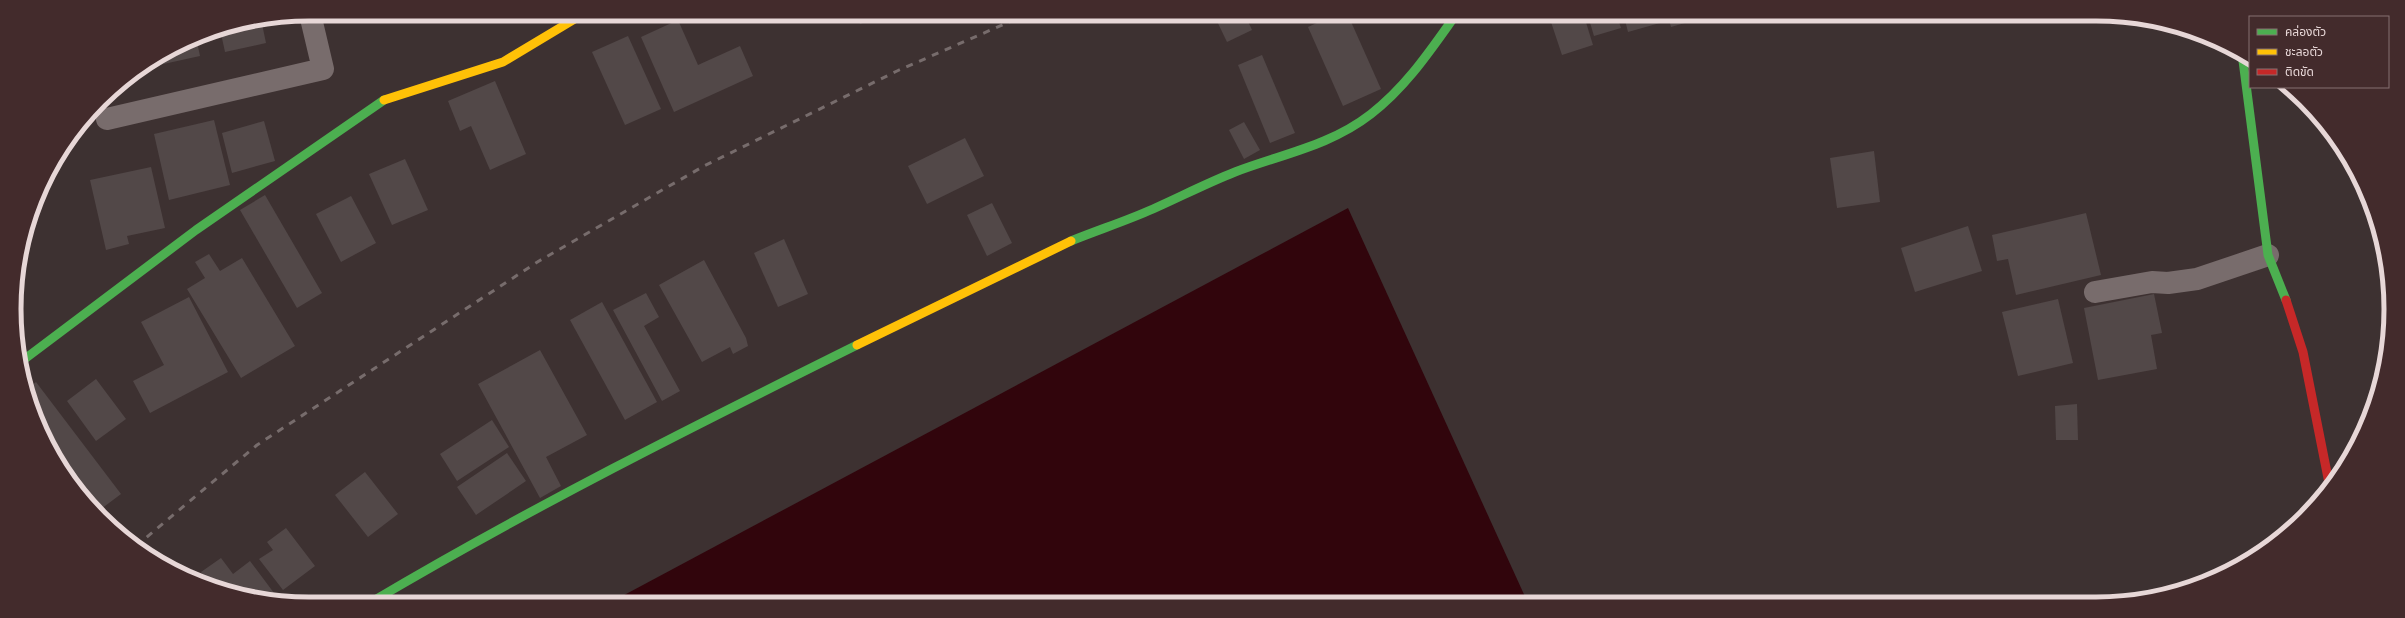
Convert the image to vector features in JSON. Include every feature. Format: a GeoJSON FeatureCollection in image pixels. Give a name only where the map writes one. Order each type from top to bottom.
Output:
{"type":"FeatureCollection","features":[{"type":"Feature","properties":{"kind":"street"},"geometry":{"type":"LineString","coordinates":[[108,119],[323,69],[312,21]]}},
{"type":"Feature","properties":{"kind":"street"},"geometry":{"type":"LineString","coordinates":[[26,358],[196,230],[387,98],[503,62],[571,21]]}},
{"type":"Feature","properties":{"kind":"street"},"geometry":{"type":"LineString","coordinates":[[381,597],[439,562],[666,440],[1054,247],[1151,210],[1236,172],[1304,150],[1339,135],[1370,115],[1394,95],[1409,79],[1451,21]]}},
{"type":"Feature","properties":{"kind":"street"},"geometry":{"type":"LineString","coordinates":[[2243,62],[2268,255],[2293,318],[2303,352],[2328,478]]}},
{"type":"Feature","properties":{"kind":"street"},"geometry":{"type":"LineString","coordinates":[[2095,292],[2152,282],[2168,283],[2197,279],[2268,255]]}},
{"type":"Feature","properties":{"kind":"shaded area"},"geometry":{"type":"Polygon","coordinates":[[[1348,208],[1525,597],[620,597],[1348,208]]]}},
{"type":"Feature","properties":{"kind":"building"},"geometry":{"type":"Polygon","coordinates":[[[678,21],[698,65],[740,46],[753,76],[674,112],[641,37],[678,21]]]}},
{"type":"Feature","properties":{"kind":"building"},"geometry":{"type":"Polygon","coordinates":[[[859,21],[869,21],[860,24],[859,21]]]}},
{"type":"Feature","properties":{"kind":"building"},"geometry":{"type":"Polygon","coordinates":[[[1217,21],[1248,21],[1252,30],[1227,42],[1217,21]]]}},
{"type":"Feature","properties":{"kind":"building"},"geometry":{"type":"Polygon","coordinates":[[[1321,21],[1351,21],[1381,89],[1343,106],[1308,27],[1321,21]]]}},
{"type":"Feature","properties":{"kind":"building"},"geometry":{"type":"Polygon","coordinates":[[[1551,21],[1586,21],[1593,45],[1562,55],[1551,21]]]}},
{"type":"Feature","properties":{"kind":"building"},"geometry":{"type":"Polygon","coordinates":[[[1590,21],[1619,21],[1621,28],[1594,36],[1590,21]]]}},
{"type":"Feature","properties":{"kind":"building"},"geometry":{"type":"Polygon","coordinates":[[[1625,21],[1667,21],[1628,32],[1625,21]]]}},
{"type":"Feature","properties":{"kind":"building"},"geometry":{"type":"Polygon","coordinates":[[[1669,21],[1688,22],[1671,27],[1669,21]]]}},
{"type":"Feature","properties":{"kind":"building"},"geometry":{"type":"Polygon","coordinates":[[[262,25],[266,43],[225,52],[221,35],[262,25]]]}},
{"type":"Feature","properties":{"kind":"building"},"geometry":{"type":"Polygon","coordinates":[[[628,36],[661,109],[625,125],[592,52],[628,36]]]}},
{"type":"Feature","properties":{"kind":"building"},"geometry":{"type":"Polygon","coordinates":[[[197,44],[200,56],[159,65],[165,60],[197,44]]]}},
{"type":"Feature","properties":{"kind":"building"},"geometry":{"type":"Polygon","coordinates":[[[1262,55],[1295,133],[1270,143],[1238,65],[1262,55]]]}},
{"type":"Feature","properties":{"kind":"building"},"geometry":{"type":"Polygon","coordinates":[[[495,81],[526,154],[490,170],[471,126],[460,131],[448,101],[495,81]]]}},
{"type":"Feature","properties":{"kind":"building"},"geometry":{"type":"Polygon","coordinates":[[[214,120],[230,185],[169,200],[154,134],[214,120]]]}},
{"type":"Feature","properties":{"kind":"building"},"geometry":{"type":"Polygon","coordinates":[[[264,121],[275,161],[232,173],[222,133],[264,121]]]}},
{"type":"Feature","properties":{"kind":"building"},"geometry":{"type":"Polygon","coordinates":[[[1244,122],[1260,150],[1244,159],[1229,130],[1244,122]]]}},
{"type":"Feature","properties":{"kind":"building"},"geometry":{"type":"Polygon","coordinates":[[[965,138],[984,176],[927,204],[908,166],[965,138]]]}},
{"type":"Feature","properties":{"kind":"building"},"geometry":{"type":"Polygon","coordinates":[[[1874,151],[1880,202],[1837,208],[1830,158],[1874,151]]]}},
{"type":"Feature","properties":{"kind":"building"},"geometry":{"type":"Polygon","coordinates":[[[405,159],[428,210],[392,225],[369,174],[405,159]]]}},
{"type":"Feature","properties":{"kind":"building"},"geometry":{"type":"Polygon","coordinates":[[[151,167],[165,228],[127,236],[129,244],[106,250],[90,180],[151,167]]]}},
{"type":"Feature","properties":{"kind":"building"},"geometry":{"type":"Polygon","coordinates":[[[265,195],[322,293],[297,308],[240,210],[265,195]]]}},
{"type":"Feature","properties":{"kind":"building"},"geometry":{"type":"Polygon","coordinates":[[[351,196],[376,243],[341,262],[316,214],[351,196]]]}},
{"type":"Feature","properties":{"kind":"building"},"geometry":{"type":"Polygon","coordinates":[[[992,203],[1012,243],[987,256],[967,215],[992,203]]]}},
{"type":"Feature","properties":{"kind":"building"},"geometry":{"type":"Polygon","coordinates":[[[2086,213],[2101,275],[2016,295],[2008,259],[1997,261],[1992,235],[2086,213]]]}},
{"type":"Feature","properties":{"kind":"building"},"geometry":{"type":"Polygon","coordinates":[[[1968,226],[1982,271],[1915,292],[1901,248],[1968,226]]]}},
{"type":"Feature","properties":{"kind":"building"},"geometry":{"type":"Polygon","coordinates":[[[784,239],[808,294],[778,307],[754,253],[784,239]]]}},
{"type":"Feature","properties":{"kind":"building"},"geometry":{"type":"Polygon","coordinates":[[[209,254],[220,271],[242,258],[295,346],[241,378],[187,289],[205,278],[195,262],[209,254]]]}},
{"type":"Feature","properties":{"kind":"building"},"geometry":{"type":"Polygon","coordinates":[[[704,260],[746,338],[748,346],[733,354],[730,347],[702,362],[659,285],[704,260]]]}},
{"type":"Feature","properties":{"kind":"building"},"geometry":{"type":"Polygon","coordinates":[[[646,293],[659,317],[644,326],[680,391],[662,401],[613,310],[646,293]]]}},
{"type":"Feature","properties":{"kind":"building"},"geometry":{"type":"Polygon","coordinates":[[[2154,294],[2162,333],[2151,335],[2157,369],[2098,380],[2084,308],[2154,294]]]}},
{"type":"Feature","properties":{"kind":"building"},"geometry":{"type":"Polygon","coordinates":[[[189,297],[228,372],[150,413],[133,381],[164,365],[141,322],[189,297]]]}},
{"type":"Feature","properties":{"kind":"building"},"geometry":{"type":"Polygon","coordinates":[[[2058,299],[2073,363],[2018,376],[2002,312],[2058,299]]]}},
{"type":"Feature","properties":{"kind":"building"},"geometry":{"type":"Polygon","coordinates":[[[602,302],[657,402],[625,420],[570,320],[602,302]]]}},
{"type":"Feature","properties":{"kind":"building"},"geometry":{"type":"Polygon","coordinates":[[[540,350],[587,435],[546,457],[561,486],[540,498],[478,384],[540,350]]]}},
{"type":"Feature","properties":{"kind":"building"},"geometry":{"type":"Polygon","coordinates":[[[96,379],[126,419],[96,441],[67,401],[96,379]]]}},
{"type":"Feature","properties":{"kind":"building"},"geometry":{"type":"Polygon","coordinates":[[[36,382],[121,494],[101,509],[92,499],[60,453],[43,419],[31,386],[36,382]]]}},
{"type":"Feature","properties":{"kind":"building"},"geometry":{"type":"Polygon","coordinates":[[[2077,404],[2078,440],[2056,440],[2055,406],[2077,404]]]}},
{"type":"Feature","properties":{"kind":"building"},"geometry":{"type":"Polygon","coordinates":[[[492,420],[509,447],[457,481],[440,454],[492,420]]]}},
{"type":"Feature","properties":{"kind":"building"},"geometry":{"type":"Polygon","coordinates":[[[507,453],[526,481],[476,515],[457,487],[507,453]]]}},
{"type":"Feature","properties":{"kind":"building"},"geometry":{"type":"Polygon","coordinates":[[[365,472],[398,514],[368,537],[335,495],[365,472]]]}},
{"type":"Feature","properties":{"kind":"building"},"geometry":{"type":"Polygon","coordinates":[[[286,528],[315,566],[283,590],[259,559],[273,550],[267,542],[286,528]]]}},
{"type":"Feature","properties":{"kind":"building"},"geometry":{"type":"Polygon","coordinates":[[[221,558],[233,574],[250,561],[276,595],[216,582],[205,577],[201,572],[221,558]]]}},
{"type":"Feature","properties":{"kind":"railway"},"geometry":{"type":"LineString","coordinates":[[141,542],[257,445],[539,261],[704,166],[897,71],[1011,21]]}},
{"type":"Feature","properties":{"kind":"traffic: fast"},"geometry":{"type":"LineString","coordinates":[[1071,241],[1143,213],[1235,172],[1322,142],[1355,125],[1371,114],[1395,92],[1417,68],[1451,21]]}},
{"type":"Feature","properties":{"kind":"traffic: fast"},"geometry":{"type":"LineString","coordinates":[[2243,62],[2268,255],[2286,300]]}},
{"type":"Feature","properties":{"kind":"traffic: fast"},"geometry":{"type":"LineString","coordinates":[[26,358],[196,230],[384,100]]}},
{"type":"Feature","properties":{"kind":"traffic: fast"},"geometry":{"type":"LineString","coordinates":[[380,597],[552,500],[857,345]]}},
{"type":"Feature","properties":{"kind":"traffic: slow"},"geometry":{"type":"LineString","coordinates":[[384,100],[503,62],[571,21]]}},
{"type":"Feature","properties":{"kind":"traffic: slow"},"geometry":{"type":"LineString","coordinates":[[857,345],[1071,241]]}},
{"type":"Feature","properties":{"kind":"traffic: jam"},"geometry":{"type":"LineString","coordinates":[[2286,300],[2303,352],[2328,478]]}}]}
